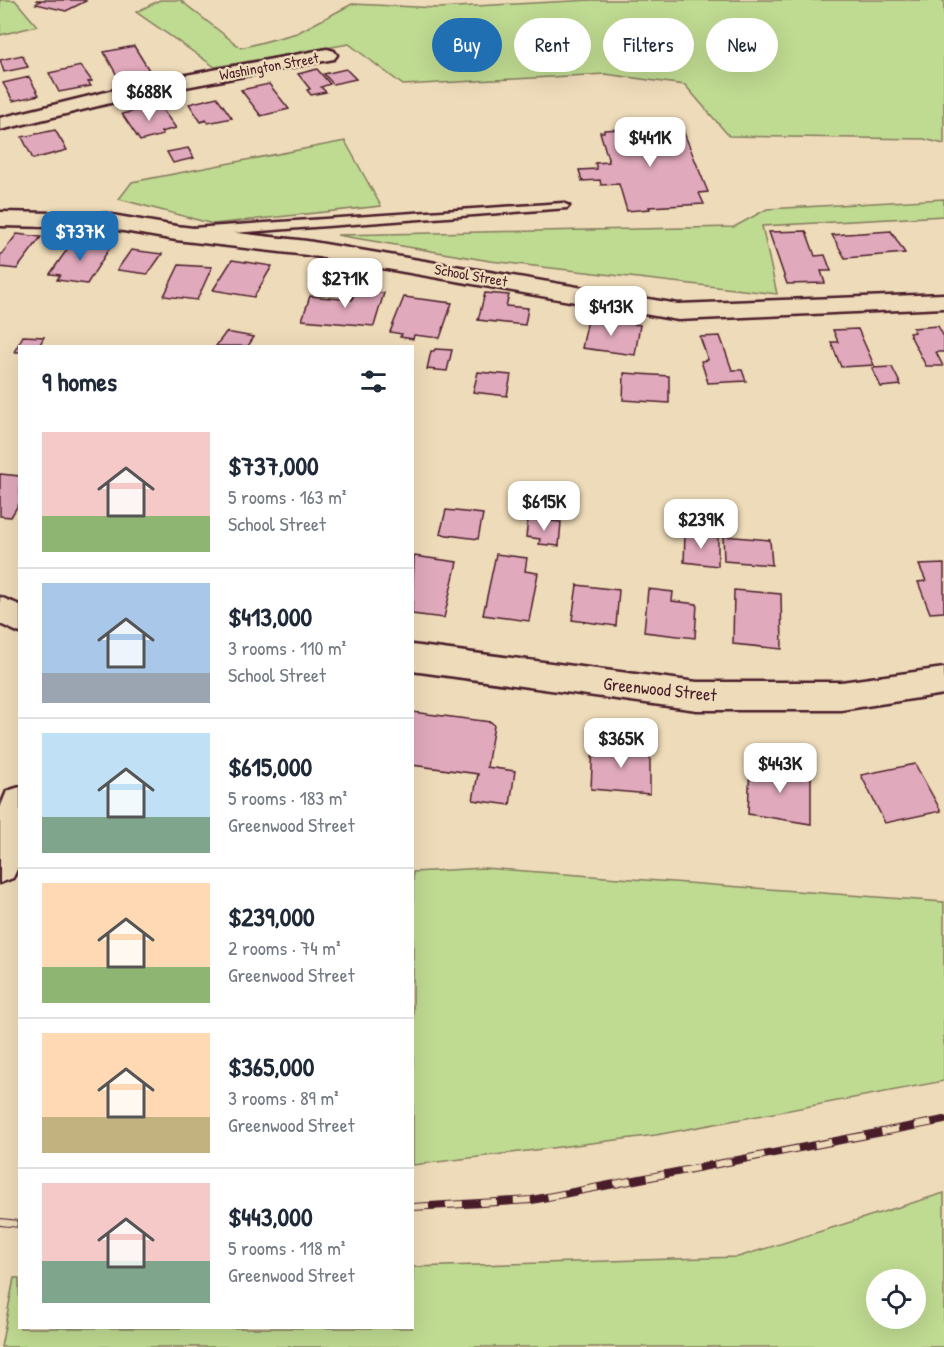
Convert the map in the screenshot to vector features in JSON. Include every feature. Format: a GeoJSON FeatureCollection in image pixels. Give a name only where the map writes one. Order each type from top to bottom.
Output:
{"type":"FeatureCollection","features":[{"type":"Feature","properties":{"kind":"street","name":"Washington Street"},"geometry":{"type":"LineString","coordinates":[[0,124],[143,89],[327,55]]}},
{"type":"Feature","properties":{"kind":"street","name":"School Street"},"geometry":{"type":"LineString","coordinates":[[0,219],[29,217],[106,220],[176,233],[308,248],[678,312],[944,302]]}},
{"type":"Feature","properties":{"kind":"street"},"geometry":{"type":"LineString","coordinates":[[0,609],[18,620]]}},
{"type":"Feature","properties":{"kind":"street","name":"Greenwood Street"},"geometry":{"type":"LineString","coordinates":[[414,658],[697,696],[841,696],[944,681]]}},
{"type":"Feature","properties":{"kind":"street"},"geometry":{"type":"LineString","coordinates":[[0,866],[18,808]]}},
{"type":"Feature","properties":{"kind":"lane"},"geometry":{"type":"LineString","coordinates":[[176,233],[563,206]]}},
{"type":"Feature","properties":{"kind":"green space"},"geometry":{"type":"Polygon","coordinates":[[[0,0],[15,0],[37,26],[0,35],[0,0]]]}},
{"type":"Feature","properties":{"kind":"green space"},"geometry":{"type":"Polygon","coordinates":[[[160,0],[180,0],[241,48],[297,33],[352,4],[438,8],[591,0],[944,0],[944,144],[924,139],[729,136],[685,85],[605,74],[403,85],[349,44],[215,67],[136,12],[160,0]]]}},
{"type":"Feature","properties":{"kind":"green space"},"geometry":{"type":"Polygon","coordinates":[[[345,141],[381,206],[213,224],[119,199],[132,182],[345,141]]]}},
{"type":"Feature","properties":{"kind":"green space"},"geometry":{"type":"Polygon","coordinates":[[[944,199],[944,216],[762,226],[777,294],[490,261],[337,235],[734,227],[767,209],[944,199]]]}},
{"type":"Feature","properties":{"kind":"green space"},"geometry":{"type":"Polygon","coordinates":[[[484,868],[944,902],[944,1081],[656,1135],[414,1165],[414,872],[484,868]]]}},
{"type":"Feature","properties":{"kind":"green space"},"geometry":{"type":"Polygon","coordinates":[[[944,1193],[944,1347],[1,1347],[14,1278],[18,1278],[18,1329],[414,1329],[414,1267],[738,1257],[944,1193]]]}},
{"type":"Feature","properties":{"kind":"building"},"geometry":{"type":"Polygon","coordinates":[[[36,0],[86,1],[66,11],[36,4],[40,1],[36,0]]]}},
{"type":"Feature","properties":{"kind":"building"},"geometry":{"type":"Polygon","coordinates":[[[134,46],[152,75],[120,81],[104,52],[134,46]]]}},
{"type":"Feature","properties":{"kind":"building"},"geometry":{"type":"Polygon","coordinates":[[[22,55],[28,67],[4,72],[0,60],[22,55]]]}},
{"type":"Feature","properties":{"kind":"building"},"geometry":{"type":"Polygon","coordinates":[[[81,66],[92,81],[88,82],[91,86],[59,92],[49,73],[81,66]]]}},
{"type":"Feature","properties":{"kind":"building"},"geometry":{"type":"Polygon","coordinates":[[[317,69],[330,84],[321,87],[326,92],[311,95],[307,90],[310,89],[298,74],[317,69]]]}},
{"type":"Feature","properties":{"kind":"building"},"geometry":{"type":"Polygon","coordinates":[[[346,69],[356,79],[333,84],[324,74],[346,69]]]}},
{"type":"Feature","properties":{"kind":"building"},"geometry":{"type":"Polygon","coordinates":[[[29,77],[39,95],[13,101],[3,83],[29,77]]]}},
{"type":"Feature","properties":{"kind":"building"},"geometry":{"type":"Polygon","coordinates":[[[269,84],[289,109],[261,116],[241,90],[269,84]]]}},
{"type":"Feature","properties":{"kind":"building"},"geometry":{"type":"Polygon","coordinates":[[[217,97],[232,118],[208,123],[206,120],[201,122],[189,104],[217,97]]]}},
{"type":"Feature","properties":{"kind":"building"},"geometry":{"type":"Polygon","coordinates":[[[159,105],[176,128],[161,132],[163,135],[140,141],[122,114],[159,105]]]}},
{"type":"Feature","properties":{"kind":"building"},"geometry":{"type":"Polygon","coordinates":[[[664,127],[665,129],[682,128],[708,192],[699,193],[704,204],[649,207],[650,209],[627,211],[619,184],[601,185],[600,180],[582,181],[579,170],[597,169],[595,163],[609,162],[600,132],[664,127]]]}},
{"type":"Feature","properties":{"kind":"building"},"geometry":{"type":"Polygon","coordinates":[[[55,130],[67,150],[33,159],[22,137],[55,130]]]}},
{"type":"Feature","properties":{"kind":"building"},"geometry":{"type":"Polygon","coordinates":[[[188,148],[194,158],[173,163],[167,152],[188,148]]]}},
{"type":"Feature","properties":{"kind":"building"},"geometry":{"type":"Polygon","coordinates":[[[806,231],[815,256],[825,255],[831,271],[821,271],[825,283],[787,284],[769,232],[806,231]]]}},
{"type":"Feature","properties":{"kind":"building"},"geometry":{"type":"Polygon","coordinates":[[[891,231],[905,253],[845,258],[832,235],[891,231]]]}},
{"type":"Feature","properties":{"kind":"building"},"geometry":{"type":"Polygon","coordinates":[[[17,234],[41,237],[17,269],[0,267],[0,256],[17,234]]]}},
{"type":"Feature","properties":{"kind":"building"},"geometry":{"type":"Polygon","coordinates":[[[73,241],[111,246],[87,284],[57,280],[60,275],[50,274],[73,241]]]}},
{"type":"Feature","properties":{"kind":"building"},"geometry":{"type":"Polygon","coordinates":[[[131,250],[162,254],[148,274],[117,270],[131,250]]]}},
{"type":"Feature","properties":{"kind":"building"},"geometry":{"type":"Polygon","coordinates":[[[232,260],[272,266],[254,297],[213,290],[232,260]]]}},
{"type":"Feature","properties":{"kind":"building"},"geometry":{"type":"Polygon","coordinates":[[[179,265],[212,267],[197,300],[164,296],[179,265]]]}},
{"type":"Feature","properties":{"kind":"building"},"geometry":{"type":"Polygon","coordinates":[[[355,291],[384,293],[374,326],[302,320],[310,296],[352,300],[355,291]]]}},
{"type":"Feature","properties":{"kind":"building"},"geometry":{"type":"Polygon","coordinates":[[[485,293],[509,295],[506,306],[528,308],[525,325],[478,320],[485,293]]]}},
{"type":"Feature","properties":{"kind":"building"},"geometry":{"type":"Polygon","coordinates":[[[404,297],[452,303],[440,338],[414,335],[413,339],[400,337],[402,334],[390,332],[404,297]]]}},
{"type":"Feature","properties":{"kind":"building"},"geometry":{"type":"Polygon","coordinates":[[[588,319],[640,325],[635,355],[582,348],[588,319]]]}},
{"type":"Feature","properties":{"kind":"building"},"geometry":{"type":"Polygon","coordinates":[[[938,326],[944,337],[944,352],[936,352],[943,366],[926,366],[909,333],[915,332],[913,328],[938,326]]]}},
{"type":"Feature","properties":{"kind":"building"},"geometry":{"type":"Polygon","coordinates":[[[858,329],[874,365],[841,367],[831,342],[838,342],[833,330],[858,329]]]}},
{"type":"Feature","properties":{"kind":"building"},"geometry":{"type":"Polygon","coordinates":[[[226,332],[254,337],[249,345],[217,345],[226,332]]]}},
{"type":"Feature","properties":{"kind":"building"},"geometry":{"type":"Polygon","coordinates":[[[23,336],[44,337],[40,345],[18,345],[18,352],[14,352],[23,336]]]}},
{"type":"Feature","properties":{"kind":"building"},"geometry":{"type":"Polygon","coordinates":[[[720,336],[732,370],[742,370],[746,381],[708,383],[701,361],[708,360],[700,337],[720,336]]]}},
{"type":"Feature","properties":{"kind":"building"},"geometry":{"type":"Polygon","coordinates":[[[435,349],[452,350],[447,371],[427,369],[431,351],[435,349]]]}},
{"type":"Feature","properties":{"kind":"building"},"geometry":{"type":"Polygon","coordinates":[[[892,367],[901,385],[881,387],[872,368],[892,367]]]}},
{"type":"Feature","properties":{"kind":"building"},"geometry":{"type":"Polygon","coordinates":[[[478,372],[511,375],[507,396],[473,392],[478,372]]]}},
{"type":"Feature","properties":{"kind":"building"},"geometry":{"type":"Polygon","coordinates":[[[624,373],[669,376],[669,403],[623,400],[624,373]]]}},
{"type":"Feature","properties":{"kind":"building"},"geometry":{"type":"Polygon","coordinates":[[[0,474],[18,476],[18,505],[11,517],[0,516],[0,474]]]}},
{"type":"Feature","properties":{"kind":"building"},"geometry":{"type":"Polygon","coordinates":[[[446,510],[483,514],[478,539],[440,534],[446,510]]]}},
{"type":"Feature","properties":{"kind":"building"},"geometry":{"type":"Polygon","coordinates":[[[528,519],[561,522],[559,546],[539,544],[540,539],[526,537],[528,519]]]}},
{"type":"Feature","properties":{"kind":"building"},"geometry":{"type":"Polygon","coordinates":[[[685,534],[718,537],[718,566],[684,562],[685,534]]]}},
{"type":"Feature","properties":{"kind":"building"},"geometry":{"type":"Polygon","coordinates":[[[723,536],[770,540],[772,565],[724,561],[723,536]]]}},
{"type":"Feature","properties":{"kind":"building"},"geometry":{"type":"Polygon","coordinates":[[[496,554],[527,558],[525,571],[538,573],[529,621],[483,615],[496,554]]]}},
{"type":"Feature","properties":{"kind":"building"},"geometry":{"type":"Polygon","coordinates":[[[414,556],[457,562],[444,618],[414,614],[414,556]]]}},
{"type":"Feature","properties":{"kind":"building"},"geometry":{"type":"Polygon","coordinates":[[[944,564],[944,612],[930,613],[918,582],[926,581],[919,565],[944,564]]]}},
{"type":"Feature","properties":{"kind":"building"},"geometry":{"type":"Polygon","coordinates":[[[577,585],[619,590],[616,626],[572,620],[577,585]]]}},
{"type":"Feature","properties":{"kind":"building"},"geometry":{"type":"Polygon","coordinates":[[[648,589],[673,592],[672,601],[697,604],[695,638],[644,632],[648,589]]]}},
{"type":"Feature","properties":{"kind":"building"},"geometry":{"type":"Polygon","coordinates":[[[734,590],[781,594],[782,649],[733,644],[734,590]]]}},
{"type":"Feature","properties":{"kind":"building"},"geometry":{"type":"Polygon","coordinates":[[[414,712],[491,722],[494,725],[487,767],[515,771],[510,805],[473,800],[478,774],[414,765],[414,712]]]}},
{"type":"Feature","properties":{"kind":"building"},"geometry":{"type":"Polygon","coordinates":[[[593,743],[650,748],[650,794],[591,789],[593,743]]]}},
{"type":"Feature","properties":{"kind":"building"},"geometry":{"type":"Polygon","coordinates":[[[750,764],[811,773],[811,824],[748,814],[750,764]]]}},
{"type":"Feature","properties":{"kind":"building"},"geometry":{"type":"Polygon","coordinates":[[[915,764],[941,811],[885,823],[861,775],[915,764]]]}},
{"type":"Feature","properties":{"kind":"railway"},"geometry":{"type":"LineString","coordinates":[[414,1207],[532,1200],[944,1120]]}},
{"type":"Feature","properties":{"kind":"railway"},"geometry":{"type":"LineString","coordinates":[[0,1222],[18,1224]]}}]}
